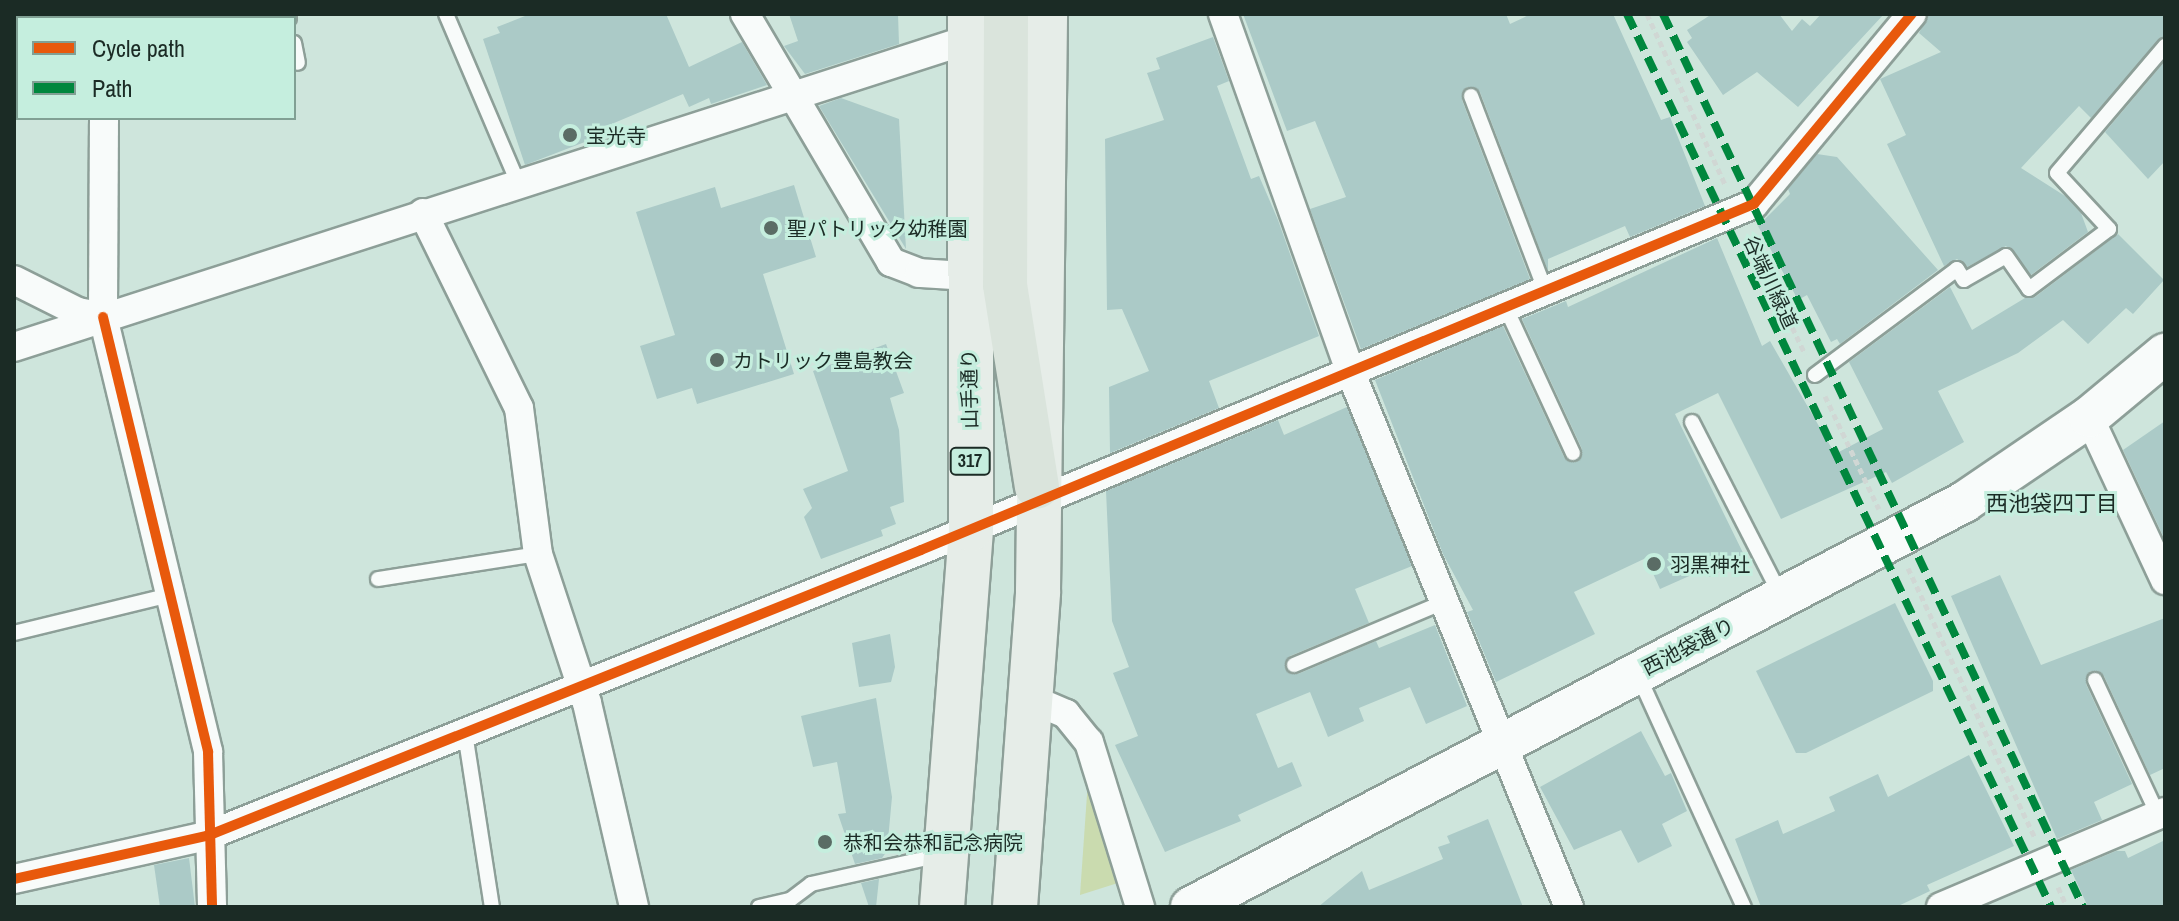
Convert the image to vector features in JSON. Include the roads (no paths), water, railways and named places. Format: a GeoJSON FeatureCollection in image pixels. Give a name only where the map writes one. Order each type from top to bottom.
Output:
{"type":"FeatureCollection","features":[{"type":"Feature","properties":{"kind":"highway"},"geometry":{"type":"LineString","coordinates":[[1006,14],[1005,285],[1037,493]]}},
{"type":"Feature","properties":{"kind":"main road"},"geometry":{"type":"LineString","coordinates":[[1015,907],[1031,699],[1045,14]]}},
{"type":"Feature","properties":{"kind":"main road","name":"山手通り"},"geometry":{"type":"LineString","coordinates":[[942,907],[971,529],[967,276],[970,27]]}},
{"type":"Feature","properties":{"kind":"main road","name":"西池袋通り"},"geometry":{"type":"LineString","coordinates":[[1191,907],[1782,598],[1886,523],[1964,502],[2089,417],[2165,354]]}},
{"type":"Feature","properties":{"kind":"street"},"geometry":{"type":"LineString","coordinates":[[745,14],[891,262],[919,273],[967,276]]}},
{"type":"Feature","properties":{"kind":"street"},"geometry":{"type":"LineString","coordinates":[[1223,14],[1350,371],[1569,907]]}},
{"type":"Feature","properties":{"kind":"street"},"geometry":{"type":"LineString","coordinates":[[14,879],[207,836],[971,529],[1037,493],[1350,371],[1754,204],[1912,14]]}},
{"type":"Feature","properties":{"kind":"street"},"geometry":{"type":"LineString","coordinates":[[14,347],[793,95],[970,27]]}},
{"type":"Feature","properties":{"kind":"street"},"geometry":{"type":"LineString","coordinates":[[104,120],[103,317],[208,752],[207,836],[212,907]]}},
{"type":"Feature","properties":{"kind":"street"},"geometry":{"type":"LineString","coordinates":[[423,213],[519,408],[538,554],[582,686],[634,907]]}},
{"type":"Feature","properties":{"kind":"street"},"geometry":{"type":"LineString","coordinates":[[14,280],[78,312],[103,317]]}},
{"type":"Feature","properties":{"kind":"street"},"geometry":{"type":"LineString","coordinates":[[2089,417],[2165,580]]}},
{"type":"Feature","properties":{"kind":"street"},"geometry":{"type":"LineString","coordinates":[[1031,699],[1066,714],[1089,742],[1140,907]]}},
{"type":"Feature","properties":{"kind":"street"},"geometry":{"type":"LineString","coordinates":[[1941,907],[2162,813]]}},
{"type":"Feature","properties":{"kind":"lane"},"geometry":{"type":"LineString","coordinates":[[446,14],[518,183]]}},
{"type":"Feature","properties":{"kind":"lane"},"geometry":{"type":"LineString","coordinates":[[1815,375],[1957,269],[1964,280],[2006,256],[2029,289],[2109,229],[2057,173],[2165,46]]}},
{"type":"Feature","properties":{"kind":"lane"},"geometry":{"type":"LineString","coordinates":[[296,53],[298,63]]}},
{"type":"Feature","properties":{"kind":"lane"},"geometry":{"type":"LineString","coordinates":[[1471,96],[1545,290]]}},
{"type":"Feature","properties":{"kind":"lane"},"geometry":{"type":"LineString","coordinates":[[1505,306],[1573,453]]}},
{"type":"Feature","properties":{"kind":"lane"},"geometry":{"type":"LineString","coordinates":[[1692,422],[1782,598]]}},
{"type":"Feature","properties":{"kind":"lane"},"geometry":{"type":"LineString","coordinates":[[378,579],[538,554]]}},
{"type":"Feature","properties":{"kind":"lane"},"geometry":{"type":"LineString","coordinates":[[14,633],[170,595]]}},
{"type":"Feature","properties":{"kind":"lane"},"geometry":{"type":"LineString","coordinates":[[1294,665],[1444,602]]}},
{"type":"Feature","properties":{"kind":"lane"},"geometry":{"type":"LineString","coordinates":[[1637,673],[1744,907]]}},
{"type":"Feature","properties":{"kind":"lane"},"geometry":{"type":"LineString","coordinates":[[2095,680],[2162,813]]}},
{"type":"Feature","properties":{"kind":"lane"},"geometry":{"type":"LineString","coordinates":[[465,733],[492,907]]}},
{"type":"Feature","properties":{"kind":"lane"},"geometry":{"type":"LineString","coordinates":[[759,907],[790,900],[811,884],[946,854]]}},
{"type":"Feature","properties":{"kind":"place","name":"宝光寺"},"geometry":{"type":"Point","coordinates":[570,135]}},
{"type":"Feature","properties":{"kind":"place","name":"聖パトリック幼稚園"},"geometry":{"type":"Point","coordinates":[771,228]}},
{"type":"Feature","properties":{"kind":"place","name":"カトリック豊島教会"},"geometry":{"type":"Point","coordinates":[717,360]}},
{"type":"Feature","properties":{"kind":"place","name":"羽黒神社"},"geometry":{"type":"Point","coordinates":[1654,564]}},
{"type":"Feature","properties":{"kind":"place","name":"恭和会恭和記念病院"},"geometry":{"type":"Point","coordinates":[825,842]}},
{"type":"Feature","properties":{"kind":"district","name":"西池袋四丁目"},"geometry":{"type":"Point","coordinates":[2052,504]}}]}
